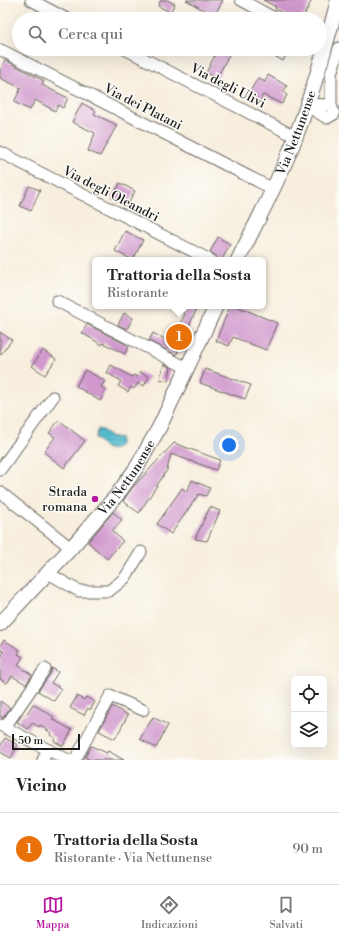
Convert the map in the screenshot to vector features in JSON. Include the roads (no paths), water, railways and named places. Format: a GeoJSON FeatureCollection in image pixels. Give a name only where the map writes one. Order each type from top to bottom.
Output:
{"type":"FeatureCollection","features":[{"type":"Feature","properties":{"kind":"main road","name":"Via Nettunense"},"geometry":{"type":"LineString","coordinates":[[328,46],[335,27],[338,0]]}},
{"type":"Feature","properties":{"kind":"main road","name":"Via Nettunense"},"geometry":{"type":"LineString","coordinates":[[239,257],[273,189],[296,137],[324,56]]}},
{"type":"Feature","properties":{"kind":"main road","name":"Via Nettunense"},"geometry":{"type":"LineString","coordinates":[[0,624],[71,548],[116,495],[137,467],[160,426],[215,309]]}},
{"type":"Feature","properties":{"kind":"street"},"geometry":{"type":"LineString","coordinates":[[31,0],[54,12]]}},
{"type":"Feature","properties":{"kind":"street"},"geometry":{"type":"LineString","coordinates":[[241,0],[263,12]]}},
{"type":"Feature","properties":{"kind":"street"},"geometry":{"type":"LineString","coordinates":[[307,105],[327,118],[335,111],[329,87],[331,74],[328,46]]}},
{"type":"Feature","properties":{"kind":"street","name":"Via dei Platani"},"geometry":{"type":"LineString","coordinates":[[1,50],[12,56]]}},
{"type":"Feature","properties":{"kind":"street","name":"Via dei Platani"},"geometry":{"type":"LineString","coordinates":[[13,56],[273,189]]}},
{"type":"Feature","properties":{"kind":"street","name":"Via degli Ulivi"},"geometry":{"type":"LineString","coordinates":[[139,56],[296,137]]}},
{"type":"Feature","properties":{"kind":"street","name":"Via degli Oleandri"},"geometry":{"type":"LineString","coordinates":[[0,152],[204,257]]}},
{"type":"Feature","properties":{"kind":"street"},"geometry":{"type":"LineString","coordinates":[[57,301],[187,368]]}},
{"type":"Feature","properties":{"kind":"street"},"geometry":{"type":"LineString","coordinates":[[0,470],[53,397]]}},
{"type":"Feature","properties":{"kind":"street"},"geometry":{"type":"LineString","coordinates":[[0,492],[71,548]]}},
{"type":"Feature","properties":{"kind":"street"},"geometry":{"type":"LineString","coordinates":[[48,573],[79,591],[109,591],[125,578],[141,552]]}},
{"type":"Feature","properties":{"kind":"street"},"geometry":{"type":"LineString","coordinates":[[45,669],[2,726],[45,755],[68,760]]}},
{"type":"Feature","properties":{"kind":"street"},"geometry":{"type":"LineString","coordinates":[[75,760],[110,696],[143,710]]}},
{"type":"Feature","properties":{"kind":"water"},"geometry":{"type":"Polygon","coordinates":[[[98,429],[103,430],[109,436],[120,438],[120,445],[113,450],[107,449],[95,438],[98,429]]]}},
{"type":"Feature","properties":{"kind":"place","name":"Trattoria della Sosta"},"geometry":{"type":"Point","coordinates":[179,337]}},
{"type":"Feature","properties":{"kind":"place","name":"Strada romana"},"geometry":{"type":"Point","coordinates":[95,499]}}]}
